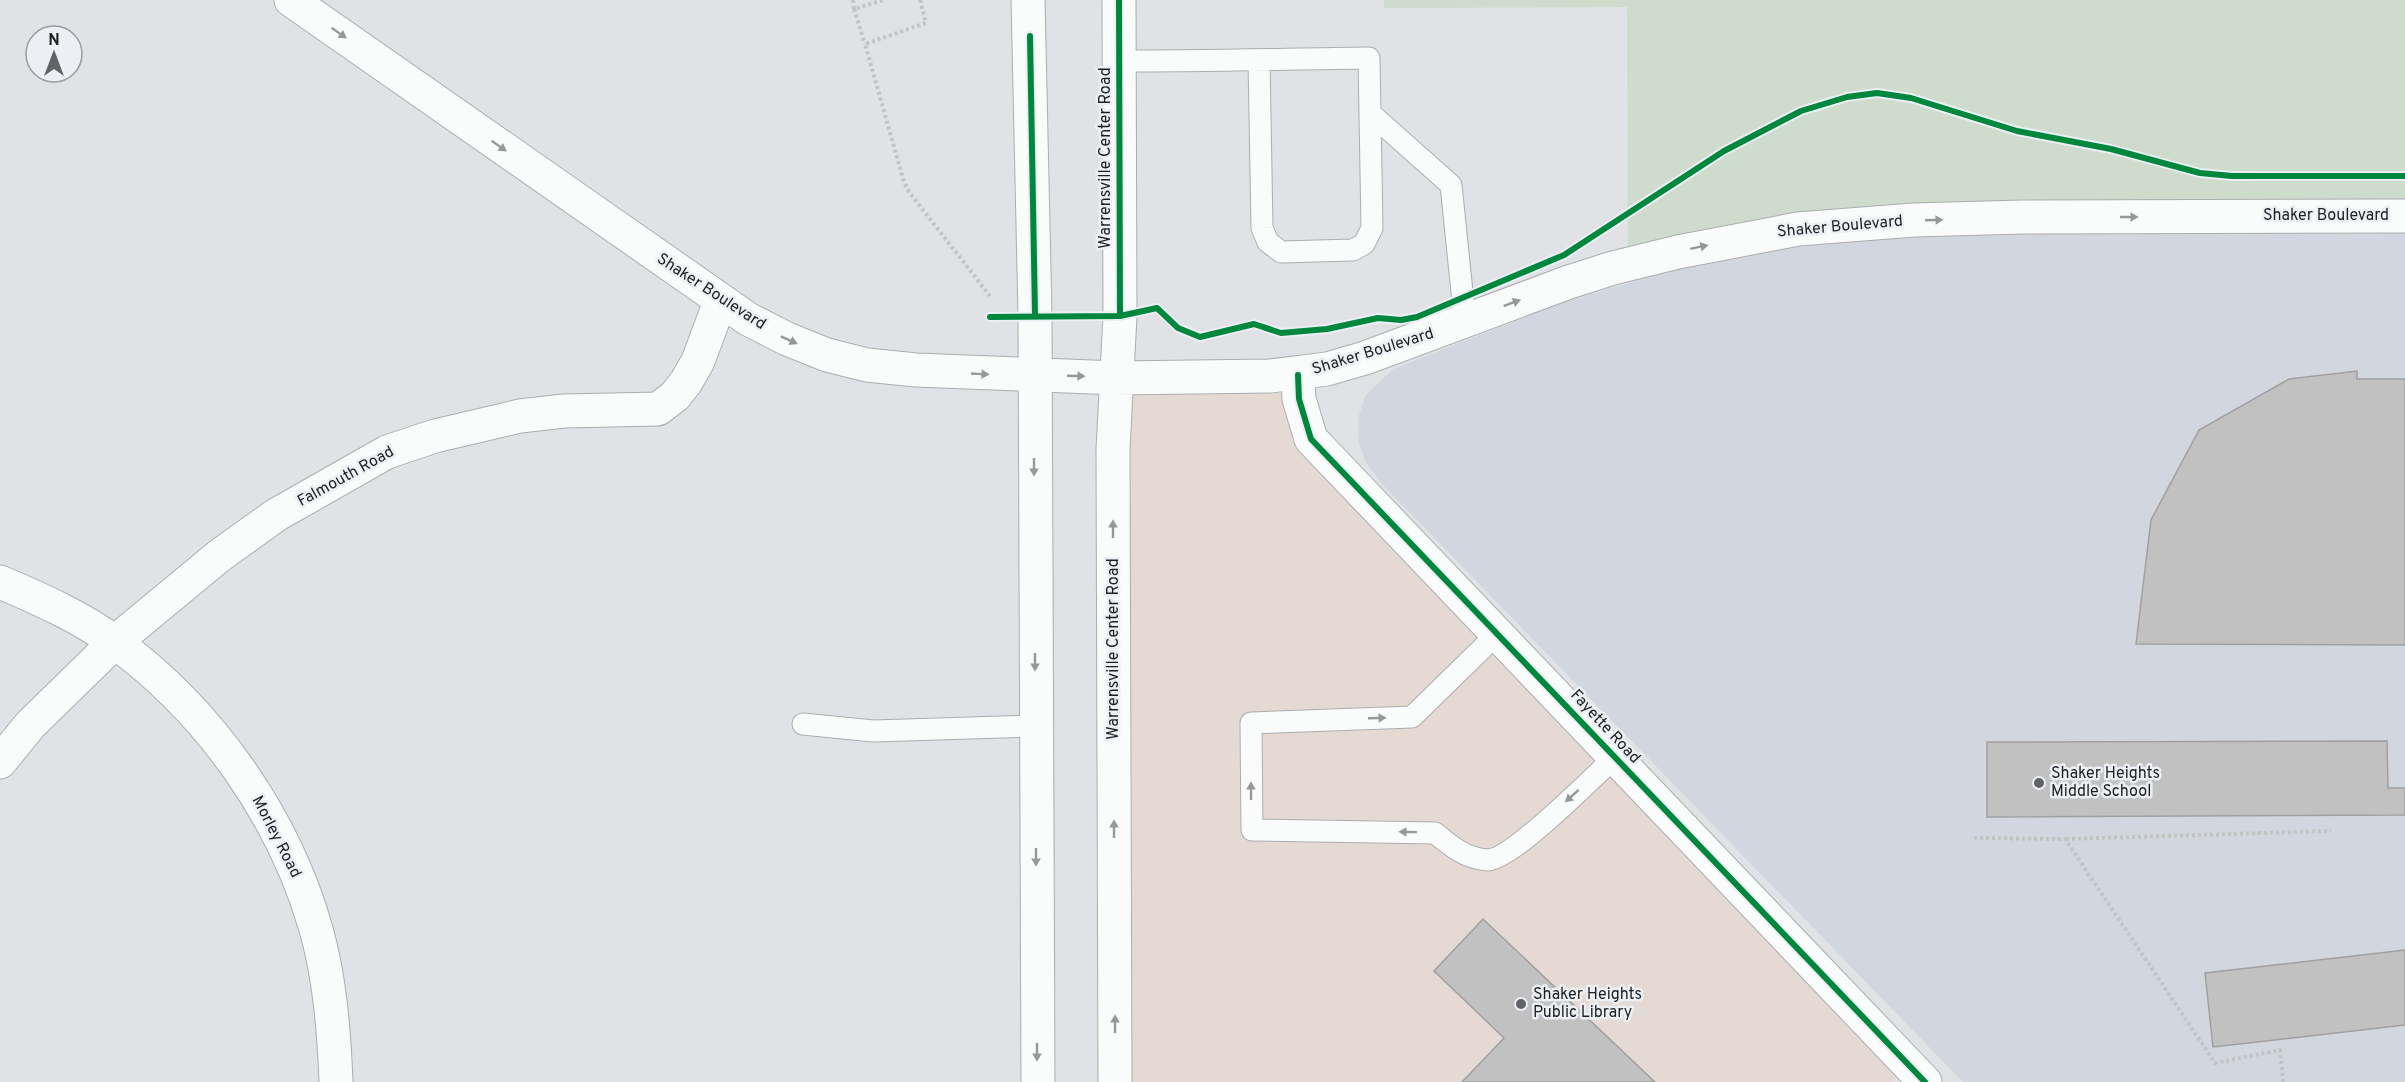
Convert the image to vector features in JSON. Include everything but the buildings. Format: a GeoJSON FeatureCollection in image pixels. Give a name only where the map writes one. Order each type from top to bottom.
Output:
{"type":"FeatureCollection","features":[{"type":"Feature","properties":{"kind":"main road","name":"Shaker Boulevard"},"geometry":{"type":"LineString","coordinates":[[291,0],[720,302],[787,339],[826,355],[867,364],[916,370],[1116,378],[1298,375],[1365,358],[1613,268],[1677,252],[1798,229],[2012,217],[2405,216]]}},
{"type":"Feature","properties":{"kind":"main road"},"geometry":{"type":"LineString","coordinates":[[1028,0],[1033,147],[1038,1082]]}},
{"type":"Feature","properties":{"kind":"main road","name":"Warrensville Center Road"},"geometry":{"type":"LineString","coordinates":[[1115,1082],[1113,449],[1120,316],[1119,0]]}},
{"type":"Feature","properties":{"kind":"main road","name":"Falmouth Road"},"geometry":{"type":"LineString","coordinates":[[0,762],[30,725],[115,642],[180,587],[276,515],[387,452],[435,436],[519,416],[564,411],[658,409],[686,382],[698,361],[720,302]]}},
{"type":"Feature","properties":{"kind":"main road","name":"Fayette Road"},"geometry":{"type":"LineString","coordinates":[[1298,375],[1299,399],[1311,439],[1615,757],[1909,1076]]}},
{"type":"Feature","properties":{"kind":"main road","name":"Morley Road"},"geometry":{"type":"LineString","coordinates":[[0,582],[52,604],[115,642],[175,693],[229,756],[279,836],[299,880],[316,929],[334,1032],[336,1082]]}},
{"type":"Feature","properties":{"kind":"lane"},"geometry":{"type":"LineString","coordinates":[[1119,62],[1369,58],[1372,228],[1364,244],[1353,250],[1281,252],[1268,242],[1262,228],[1258,60]]}},
{"type":"Feature","properties":{"kind":"lane"},"geometry":{"type":"LineString","coordinates":[[1370,113],[1451,185],[1465,321]]}},
{"type":"Feature","properties":{"kind":"lane"},"geometry":{"type":"LineString","coordinates":[[1498,633],[1412,717],[1251,723],[1252,830],[1435,832],[1460,854],[1489,860],[1511,852],[1615,757]]}},
{"type":"Feature","properties":{"kind":"lane"},"geometry":{"type":"LineString","coordinates":[[803,724],[873,731],[1036,726]]}},
{"type":"Feature","properties":{"kind":"path"},"geometry":{"type":"LineString","coordinates":[[853,0],[904,182],[909,192],[990,296]]}},
{"type":"Feature","properties":{"kind":"path"},"geometry":{"type":"LineString","coordinates":[[854,9],[883,0]]}},
{"type":"Feature","properties":{"kind":"path"},"geometry":{"type":"LineString","coordinates":[[865,44],[926,23],[920,0]]}},
{"type":"Feature","properties":{"kind":"path"},"geometry":{"type":"LineString","coordinates":[[1974,838],[2065,839],[2331,831]]}},
{"type":"Feature","properties":{"kind":"path"},"geometry":{"type":"LineString","coordinates":[[2065,839],[2215,1063],[2280,1050],[2283,1082]]}},
{"type":"Feature","properties":{"kind":"shaded area","name":"Shaker Heights Middle School"},"geometry":{"type":"Polygon","coordinates":[[[2405,233],[2405,1082],[1963,1082],[1381,483],[1365,461],[1359,442],[1358,419],[1365,396],[1393,369],[1564,302],[1686,266],[1814,243],[1883,237],[1961,234],[2405,233]]]}},
{"type":"Feature","properties":{"kind":"shaded area"},"geometry":{"type":"Polygon","coordinates":[[[1298,375],[1304,418],[1907,1064],[1893,1082],[1116,1082],[1117,378],[1298,375]]]}},
{"type":"Feature","properties":{"kind":"green space"},"geometry":{"type":"Polygon","coordinates":[[[1384,0],[2405,0],[2405,216],[2023,217],[1628,265],[1627,7],[1384,8],[1384,0]]]}},
{"type":"Feature","properties":{"kind":"cycle path"},"geometry":{"type":"LineString","coordinates":[[1119,0],[1120,316]]}},
{"type":"Feature","properties":{"kind":"cycle path"},"geometry":{"type":"LineString","coordinates":[[1030,36],[1035,315]]}},
{"type":"Feature","properties":{"kind":"cycle path"},"geometry":{"type":"LineString","coordinates":[[990,317],[1120,316],[1157,308],[1178,328],[1200,337],[1254,324],[1281,333],[1327,329],[1378,318],[1401,320],[1417,317],[1564,255],[1724,151],[1801,111],[1847,97],[1877,93],[1911,98],[2017,131],[2111,149],[2200,173],[2232,176],[2405,176]]}},
{"type":"Feature","properties":{"kind":"cycle path"},"geometry":{"type":"LineString","coordinates":[[1298,375],[1299,399],[1311,439],[1925,1082]]}},
{"type":"Feature","properties":{"kind":"place","name":"Shaker Heights Middle School"},"geometry":{"type":"Point","coordinates":[2039,783]}},
{"type":"Feature","properties":{"kind":"place","name":"Shaker Heights Public Library"},"geometry":{"type":"Point","coordinates":[1521,1004]}}]}
